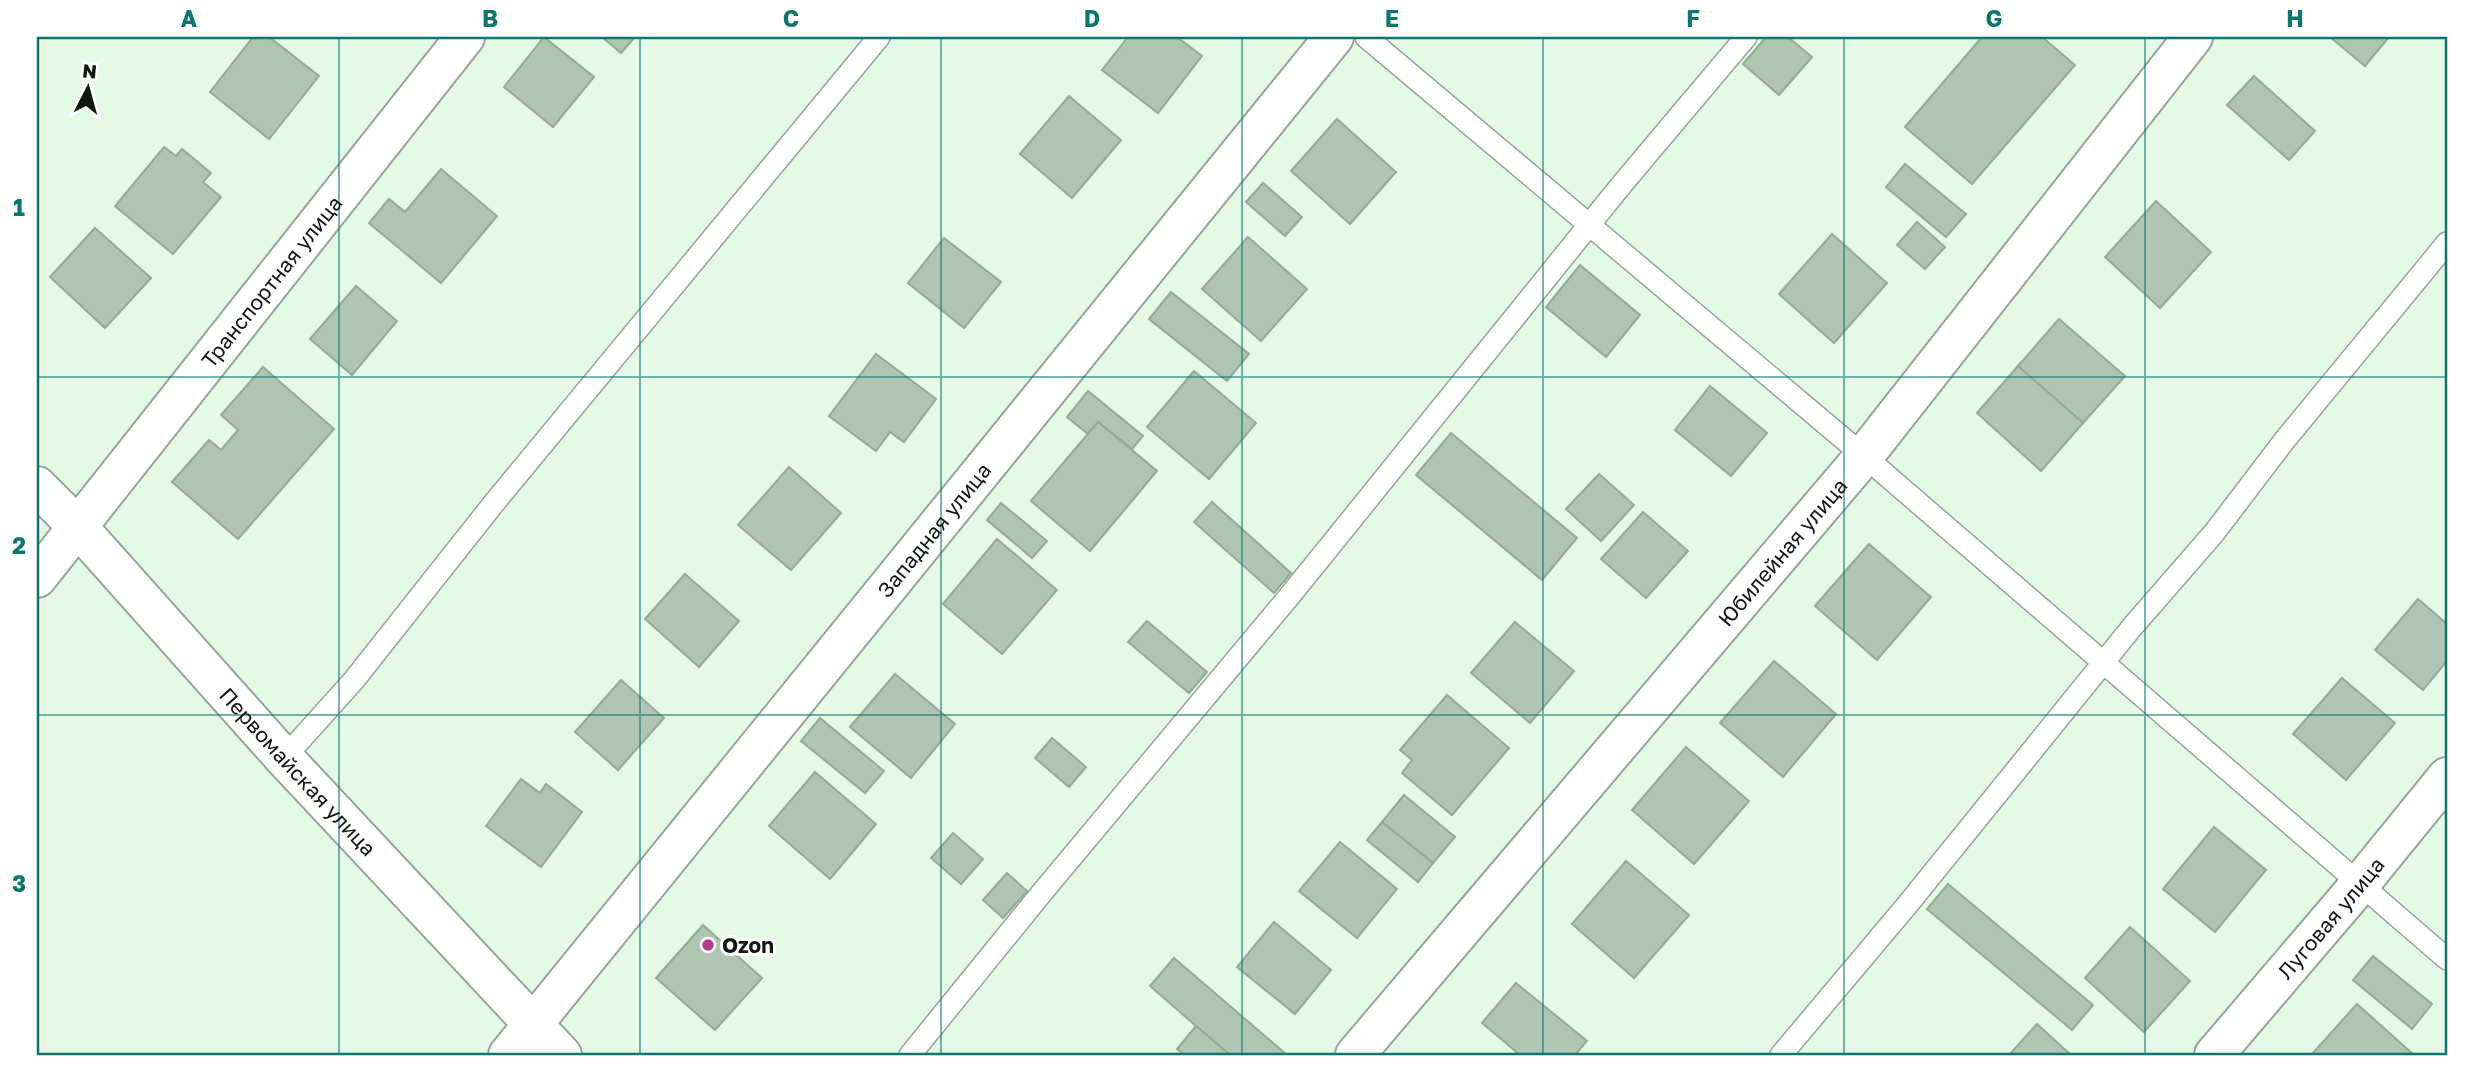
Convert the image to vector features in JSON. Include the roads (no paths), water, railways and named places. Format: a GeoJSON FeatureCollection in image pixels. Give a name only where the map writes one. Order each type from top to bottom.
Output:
{"type":"FeatureCollection","features":[{"type":"Feature","properties":{"kind":"street","name":"Транспортная улица"},"geometry":{"type":"LineString","coordinates":[[37,578],[465,37]]}},
{"type":"Feature","properties":{"kind":"street","name":"Западная улица"},"geometry":{"type":"LineString","coordinates":[[508,1055],[1334,37]]}},
{"type":"Feature","properties":{"kind":"street","name":"Юбилейная улица"},"geometry":{"type":"LineString","coordinates":[[1355,1055],[1864,456],[2193,37]]}},
{"type":"Feature","properties":{"kind":"street","name":"Первомайская улица"},"geometry":{"type":"LineString","coordinates":[[37,486],[77,526],[284,758],[562,1055]]}},
{"type":"Feature","properties":{"kind":"street","name":"Луговая улица"},"geometry":{"type":"LineString","coordinates":[[2214,1055],[2447,777]]}},
{"type":"Feature","properties":{"kind":"lane"},"geometry":{"type":"LineString","coordinates":[[284,758],[354,680],[494,503],[879,37]]}},
{"type":"Feature","properties":{"kind":"lane"},"geometry":{"type":"LineString","coordinates":[[1366,37],[1864,456],[2447,958]]}},
{"type":"Feature","properties":{"kind":"lane"},"geometry":{"type":"LineString","coordinates":[[910,1055],[1292,593],[1589,224],[1746,37]]}},
{"type":"Feature","properties":{"kind":"lane"},"geometry":{"type":"LineString","coordinates":[[1782,1055],[2104,662],[2214,533],[2284,441],[2447,243]]}},
{"type":"Feature","properties":{"kind":"place","name":"Ozon"},"geometry":{"type":"Point","coordinates":[708,945]}}]}
